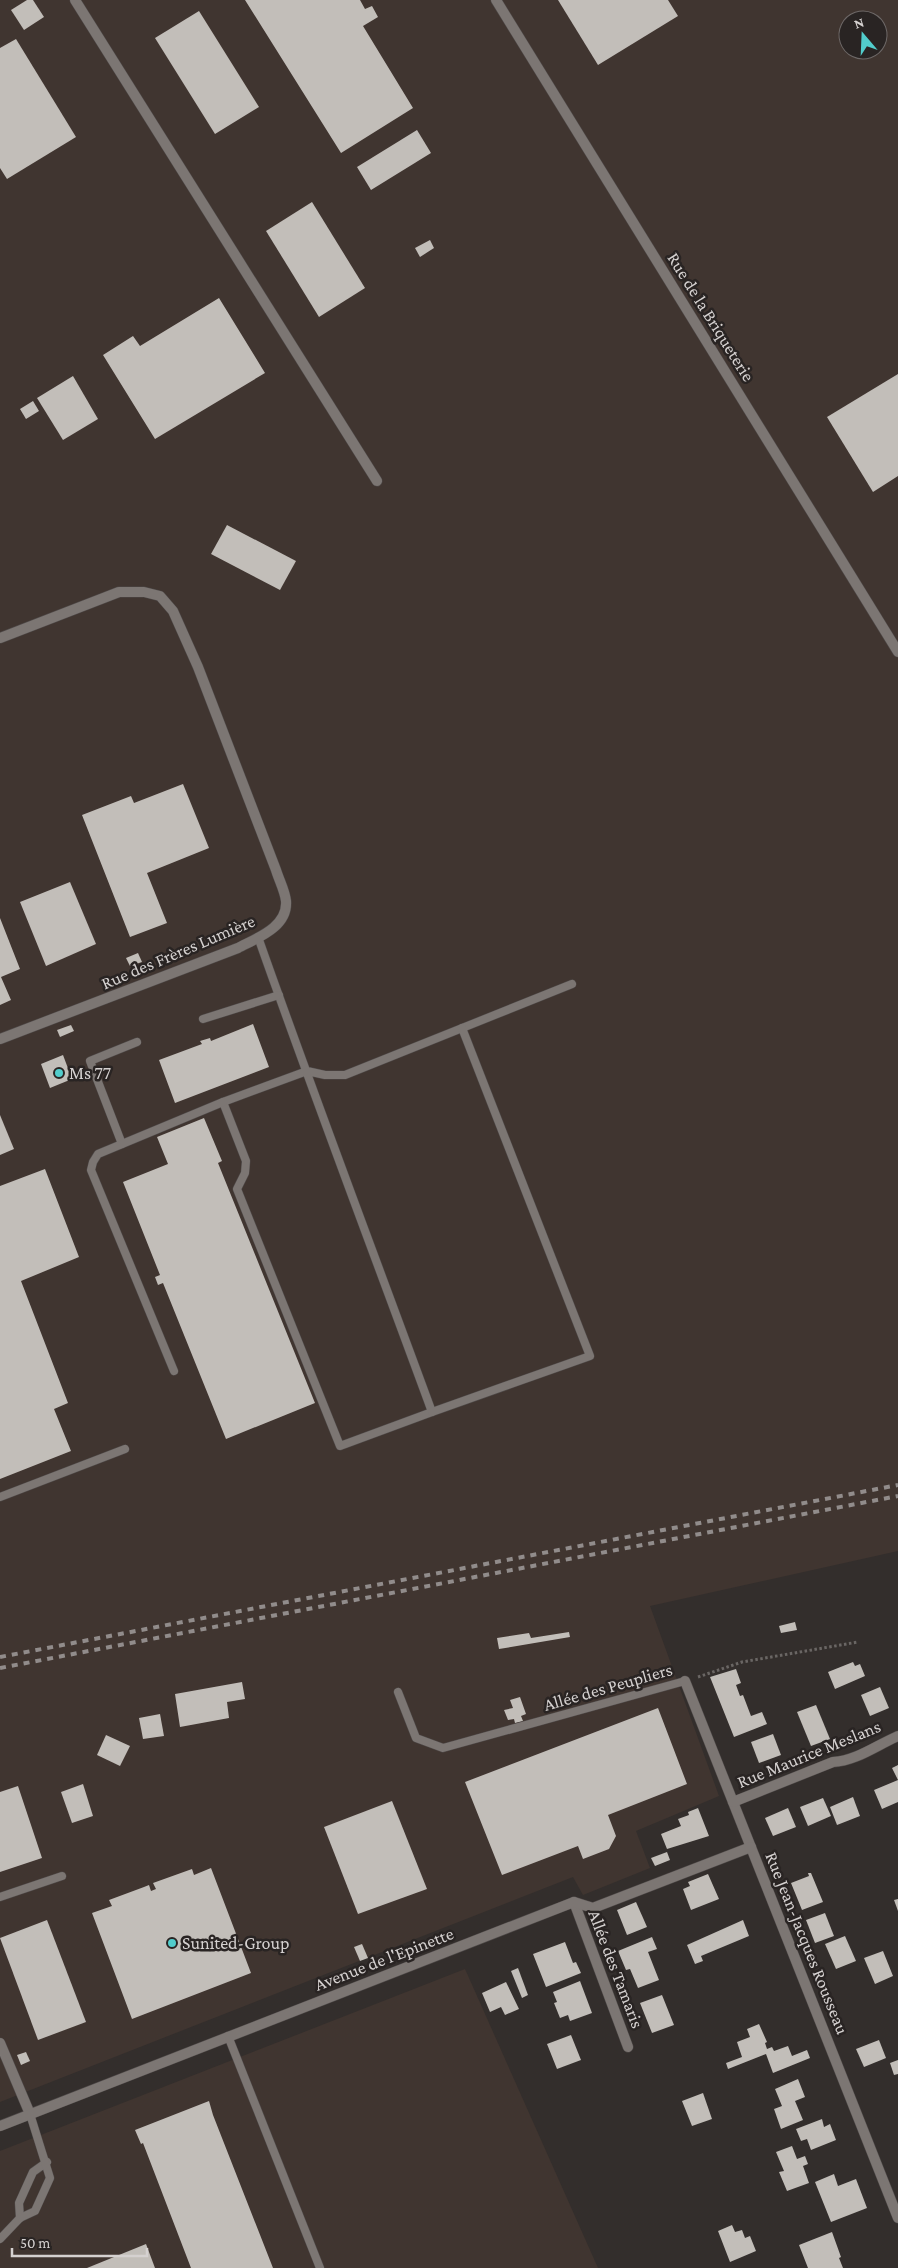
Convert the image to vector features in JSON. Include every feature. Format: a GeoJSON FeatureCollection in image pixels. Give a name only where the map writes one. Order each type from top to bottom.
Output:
{"type":"FeatureCollection","features":[{"type":"Feature","properties":{"kind":"street"},"geometry":{"type":"LineString","coordinates":[[74,0],[377,481]]}},
{"type":"Feature","properties":{"kind":"street","name":"Rue de la Briqueterie"},"geometry":{"type":"LineString","coordinates":[[496,0],[898,652]]}},
{"type":"Feature","properties":{"kind":"street","name":"Rue des Frères Lumière"},"geometry":{"type":"LineString","coordinates":[[0,638],[119,592],[144,592],[160,596],[173,611],[198,667],[276,870],[286,901],[284,914],[274,929],[238,948],[0,1039]]}},
{"type":"Feature","properties":{"kind":"street","name":"Rue Jean-Jacques Rousseau"},"geometry":{"type":"LineString","coordinates":[[685,1681],[898,2218]]}},
{"type":"Feature","properties":{"kind":"street","name":"Rue Maurice Meslans"},"geometry":{"type":"LineString","coordinates":[[732,1802],[833,1762],[841,1762],[863,1754],[898,1736]]}},
{"type":"Feature","properties":{"kind":"street"},"geometry":{"type":"LineString","coordinates":[[574,1902],[593,1908],[751,1847]]}},
{"type":"Feature","properties":{"kind":"street","name":"Avenue de l'Epinette"},"geometry":{"type":"LineString","coordinates":[[0,2126],[574,1902]]}},
{"type":"Feature","properties":{"kind":"street","name":"Allée des Tamaris"},"geometry":{"type":"LineString","coordinates":[[574,1902],[628,2047]]}},
{"type":"Feature","properties":{"kind":"street"},"geometry":{"type":"LineString","coordinates":[[0,2043],[30,2114]]}},
{"type":"Feature","properties":{"kind":"lane"},"geometry":{"type":"LineString","coordinates":[[258,937],[432,1412]]}},
{"type":"Feature","properties":{"kind":"lane"},"geometry":{"type":"LineString","coordinates":[[174,1372],[91,1170],[98,1154],[223,1102],[307,1071],[324,1075],[345,1075],[572,984]]}},
{"type":"Feature","properties":{"kind":"lane"},"geometry":{"type":"LineString","coordinates":[[203,1019],[279,995]]}},
{"type":"Feature","properties":{"kind":"lane"},"geometry":{"type":"LineString","coordinates":[[223,1102],[246,1161],[245,1173],[238,1188],[340,1446],[590,1356],[462,1028]]}},
{"type":"Feature","properties":{"kind":"lane"},"geometry":{"type":"LineString","coordinates":[[122,1144],[90,1061],[137,1042]]}},
{"type":"Feature","properties":{"kind":"lane"},"geometry":{"type":"LineString","coordinates":[[0,1497],[124,1449]]}},
{"type":"Feature","properties":{"kind":"lane","name":"Allée des Peupliers"},"geometry":{"type":"LineString","coordinates":[[398,1692],[416,1738],[443,1748],[685,1681]]}},
{"type":"Feature","properties":{"kind":"lane"},"geometry":{"type":"LineString","coordinates":[[0,1896],[62,1876]]}},
{"type":"Feature","properties":{"kind":"lane"},"geometry":{"type":"LineString","coordinates":[[228,2036],[320,2268]]}},
{"type":"Feature","properties":{"kind":"lane"},"geometry":{"type":"LineString","coordinates":[[0,2239],[20,2218],[35,2211],[50,2178],[30,2114]]}},
{"type":"Feature","properties":{"kind":"lane"},"geometry":{"type":"LineString","coordinates":[[20,2218],[19,2203],[33,2172],[46,2162]]}},
{"type":"Feature","properties":{"kind":"path","name":"Allée des Peupliers"},"geometry":{"type":"LineString","coordinates":[[685,1681],[742,1662],[858,1642]]}},
{"type":"Feature","properties":{"kind":"shaded area"},"geometry":{"type":"Polygon","coordinates":[[[0,0],[898,0],[898,1551],[650,1606],[719,1796],[636,1831],[650,1868],[583,1895],[573,1877],[0,2102],[0,0]]]}},
{"type":"Feature","properties":{"kind":"shaded area"},"geometry":{"type":"Polygon","coordinates":[[[465,1969],[598,2268],[0,2268],[0,2151],[465,1969]]]}},
{"type":"Feature","properties":{"kind":"building"},"geometry":{"type":"Polygon","coordinates":[[[27,0],[33,0],[44,17],[24,30],[11,10],[27,0]]]}},
{"type":"Feature","properties":{"kind":"building"},"geometry":{"type":"Polygon","coordinates":[[[245,0],[360,0],[365,9],[372,6],[378,17],[363,26],[413,108],[341,153],[245,0]]]}},
{"type":"Feature","properties":{"kind":"building"},"geometry":{"type":"Polygon","coordinates":[[[558,0],[668,0],[678,16],[598,65],[558,0]]]}},
{"type":"Feature","properties":{"kind":"building"},"geometry":{"type":"Polygon","coordinates":[[[199,11],[259,107],[215,134],[155,38],[199,11]]]}},
{"type":"Feature","properties":{"kind":"building"},"geometry":{"type":"Polygon","coordinates":[[[16,39],[76,137],[7,179],[0,168],[0,48],[16,39]]]}},
{"type":"Feature","properties":{"kind":"building"},"geometry":{"type":"Polygon","coordinates":[[[417,130],[431,153],[371,190],[357,167],[417,130]]]}},
{"type":"Feature","properties":{"kind":"building"},"geometry":{"type":"Polygon","coordinates":[[[312,202],[365,288],[319,317],[266,231],[312,202]]]}},
{"type":"Feature","properties":{"kind":"building"},"geometry":{"type":"Polygon","coordinates":[[[430,240],[434,248],[420,257],[415,248],[430,240]]]}},
{"type":"Feature","properties":{"kind":"building"},"geometry":{"type":"Polygon","coordinates":[[[219,298],[265,373],[155,439],[103,355],[133,336],[140,346],[219,298]]]}},
{"type":"Feature","properties":{"kind":"building"},"geometry":{"type":"Polygon","coordinates":[[[898,374],[898,476],[873,492],[827,417],[898,374]]]}},
{"type":"Feature","properties":{"kind":"building"},"geometry":{"type":"Polygon","coordinates":[[[73,376],[98,419],[63,440],[37,398],[73,376]]]}},
{"type":"Feature","properties":{"kind":"building"},"geometry":{"type":"Polygon","coordinates":[[[33,401],[39,411],[26,419],[20,409],[33,401]]]}},
{"type":"Feature","properties":{"kind":"building"},"geometry":{"type":"Polygon","coordinates":[[[227,525],[296,561],[280,590],[211,554],[227,525]]]}},
{"type":"Feature","properties":{"kind":"building"},"geometry":{"type":"Polygon","coordinates":[[[183,784],[209,848],[147,873],[167,923],[130,937],[82,815],[131,796],[134,803],[183,784]]]}},
{"type":"Feature","properties":{"kind":"building"},"geometry":{"type":"Polygon","coordinates":[[[70,882],[96,944],[46,966],[20,902],[70,882]]]}},
{"type":"Feature","properties":{"kind":"building"},"geometry":{"type":"Polygon","coordinates":[[[0,918],[20,969],[1,977],[11,1000],[0,1005],[0,918]]]}},
{"type":"Feature","properties":{"kind":"building"},"geometry":{"type":"Polygon","coordinates":[[[138,953],[142,962],[130,966],[126,958],[138,953]]]}},
{"type":"Feature","properties":{"kind":"building"},"geometry":{"type":"Polygon","coordinates":[[[253,1024],[269,1067],[175,1103],[159,1060],[202,1044],[200,1041],[210,1038],[211,1041],[253,1024]]]}},
{"type":"Feature","properties":{"kind":"building"},"geometry":{"type":"Polygon","coordinates":[[[71,1025],[74,1031],[60,1037],[57,1030],[71,1025]]]}},
{"type":"Feature","properties":{"kind":"building"},"geometry":{"type":"Polygon","coordinates":[[[63,1055],[72,1079],[50,1088],[41,1064],[63,1055]]]}},
{"type":"Feature","properties":{"kind":"building"},"geometry":{"type":"Polygon","coordinates":[[[0,1115],[14,1149],[0,1155],[0,1115]]]}},
{"type":"Feature","properties":{"kind":"building"},"geometry":{"type":"Polygon","coordinates":[[[204,1118],[222,1161],[218,1163],[315,1403],[226,1439],[163,1283],[158,1285],[155,1277],[160,1275],[123,1182],[168,1164],[157,1137],[204,1118]]]}},
{"type":"Feature","properties":{"kind":"building"},"geometry":{"type":"Polygon","coordinates":[[[45,1169],[79,1257],[21,1281],[68,1403],[54,1409],[71,1451],[0,1479],[0,1186],[45,1169]]]}},
{"type":"Feature","properties":{"kind":"building"},"geometry":{"type":"Polygon","coordinates":[[[795,1622],[797,1630],[781,1633],[779,1626],[795,1622]]]}},
{"type":"Feature","properties":{"kind":"building"},"geometry":{"type":"Polygon","coordinates":[[[569,1632],[570,1637],[499,1649],[497,1638],[529,1633],[531,1638],[569,1632]]]}},
{"type":"Feature","properties":{"kind":"building"},"geometry":{"type":"Polygon","coordinates":[[[853,1662],[855,1666],[860,1664],[865,1676],[835,1689],[828,1672],[853,1662]]]}},
{"type":"Feature","properties":{"kind":"building"},"geometry":{"type":"Polygon","coordinates":[[[736,1669],[741,1683],[736,1685],[740,1696],[743,1695],[751,1716],[762,1712],[767,1724],[734,1737],[710,1677],[736,1669]]]}},
{"type":"Feature","properties":{"kind":"building"},"geometry":{"type":"Polygon","coordinates":[[[242,1682],[245,1699],[227,1702],[229,1718],[180,1727],[175,1694],[242,1682]]]}},
{"type":"Feature","properties":{"kind":"building"},"geometry":{"type":"Polygon","coordinates":[[[880,1687],[889,1708],[870,1716],[861,1695],[880,1687]]]}},
{"type":"Feature","properties":{"kind":"building"},"geometry":{"type":"Polygon","coordinates":[[[520,1697],[526,1714],[521,1716],[523,1721],[515,1723],[514,1719],[508,1720],[504,1710],[513,1708],[510,1700],[520,1697]]]}},
{"type":"Feature","properties":{"kind":"building"},"geometry":{"type":"Polygon","coordinates":[[[816,1705],[830,1739],[811,1746],[797,1712],[816,1705]]]}},
{"type":"Feature","properties":{"kind":"building"},"geometry":{"type":"Polygon","coordinates":[[[658,1708],[687,1784],[608,1815],[616,1836],[609,1849],[583,1859],[578,1846],[502,1875],[465,1782],[658,1708]]]}},
{"type":"Feature","properties":{"kind":"building"},"geometry":{"type":"Polygon","coordinates":[[[160,1714],[164,1736],[143,1739],[139,1718],[160,1714]]]}},
{"type":"Feature","properties":{"kind":"building"},"geometry":{"type":"Polygon","coordinates":[[[773,1734],[781,1755],[759,1763],[751,1742],[773,1734]]]}},
{"type":"Feature","properties":{"kind":"building"},"geometry":{"type":"Polygon","coordinates":[[[106,1735],[130,1746],[120,1766],[97,1755],[106,1735]]]}},
{"type":"Feature","properties":{"kind":"building"},"geometry":{"type":"Polygon","coordinates":[[[898,1765],[898,1780],[892,1768],[898,1765]]]}},
{"type":"Feature","properties":{"kind":"building"},"geometry":{"type":"Polygon","coordinates":[[[898,1780],[898,1802],[882,1809],[874,1790],[898,1780]]]}},
{"type":"Feature","properties":{"kind":"building"},"geometry":{"type":"Polygon","coordinates":[[[83,1784],[93,1816],[72,1823],[61,1792],[83,1784]]]}},
{"type":"Feature","properties":{"kind":"building"},"geometry":{"type":"Polygon","coordinates":[[[18,1786],[42,1858],[0,1872],[0,1792],[18,1786]]]}},
{"type":"Feature","properties":{"kind":"building"},"geometry":{"type":"Polygon","coordinates":[[[853,1797],[860,1816],[837,1825],[830,1807],[853,1797]]]}},
{"type":"Feature","properties":{"kind":"building"},"geometry":{"type":"Polygon","coordinates":[[[823,1798],[831,1816],[808,1826],[800,1807],[823,1798]]]}},
{"type":"Feature","properties":{"kind":"building"},"geometry":{"type":"Polygon","coordinates":[[[392,1801],[427,1889],[358,1914],[324,1827],[392,1801]]]}},
{"type":"Feature","properties":{"kind":"building"},"geometry":{"type":"Polygon","coordinates":[[[698,1808],[709,1836],[667,1849],[661,1834],[681,1826],[678,1819],[689,1815],[688,1812],[698,1808]]]}},
{"type":"Feature","properties":{"kind":"building"},"geometry":{"type":"Polygon","coordinates":[[[788,1808],[796,1827],[773,1836],[765,1818],[788,1808]]]}},
{"type":"Feature","properties":{"kind":"building"},"geometry":{"type":"Polygon","coordinates":[[[667,1852],[670,1860],[655,1866],[651,1858],[667,1852]]]}},
{"type":"Feature","properties":{"kind":"building","name":"Sunited-Group"},"geometry":{"type":"Polygon","coordinates":[[[211,1868],[251,1973],[132,2019],[92,1913],[112,1906],[109,1900],[149,1885],[151,1891],[156,1889],[153,1883],[192,1869],[194,1875],[211,1868]]]}},
{"type":"Feature","properties":{"kind":"building"},"geometry":{"type":"Polygon","coordinates":[[[808,1873],[811,1873],[823,1902],[802,1910],[791,1883],[809,1876],[808,1873]]]}},
{"type":"Feature","properties":{"kind":"building"},"geometry":{"type":"Polygon","coordinates":[[[708,1874],[719,1899],[691,1910],[683,1889],[690,1886],[688,1882],[708,1874]]]}},
{"type":"Feature","properties":{"kind":"building"},"geometry":{"type":"Polygon","coordinates":[[[898,1899],[898,1911],[894,1900],[898,1899]]]}},
{"type":"Feature","properties":{"kind":"building"},"geometry":{"type":"Polygon","coordinates":[[[636,1902],[647,1927],[627,1935],[617,1910],[636,1902]]]}},
{"type":"Feature","properties":{"kind":"building"},"geometry":{"type":"Polygon","coordinates":[[[825,1913],[834,1936],[815,1943],[806,1920],[825,1913]]]}},
{"type":"Feature","properties":{"kind":"building"},"geometry":{"type":"Polygon","coordinates":[[[47,1920],[86,2022],[38,2040],[0,1938],[47,1920]]]}},
{"type":"Feature","properties":{"kind":"building"},"geometry":{"type":"Polygon","coordinates":[[[743,1920],[749,1936],[701,1956],[703,1961],[695,1964],[687,1945],[743,1920]]]}},
{"type":"Feature","properties":{"kind":"building"},"geometry":{"type":"Polygon","coordinates":[[[845,1936],[856,1961],[836,1969],[825,1944],[845,1936]]]}},
{"type":"Feature","properties":{"kind":"building"},"geometry":{"type":"Polygon","coordinates":[[[652,1937],[657,1949],[648,1952],[659,1980],[638,1988],[630,1969],[626,1970],[618,1951],[652,1937]]]}},
{"type":"Feature","properties":{"kind":"building"},"geometry":{"type":"Polygon","coordinates":[[[565,1942],[573,1963],[576,1962],[581,1973],[546,1987],[533,1954],[565,1942]]]}},
{"type":"Feature","properties":{"kind":"building"},"geometry":{"type":"Polygon","coordinates":[[[362,1944],[368,1958],[360,1961],[354,1947],[362,1944]]]}},
{"type":"Feature","properties":{"kind":"building"},"geometry":{"type":"Polygon","coordinates":[[[883,1951],[893,1976],[875,1984],[864,1958],[883,1951]]]}},
{"type":"Feature","properties":{"kind":"building"},"geometry":{"type":"Polygon","coordinates":[[[518,1968],[528,1995],[522,1998],[511,1971],[518,1968]]]}},
{"type":"Feature","properties":{"kind":"building"},"geometry":{"type":"Polygon","coordinates":[[[580,1981],[592,2013],[570,2021],[568,2015],[560,2018],[554,2003],[557,2002],[553,1992],[580,1981]]]}},
{"type":"Feature","properties":{"kind":"building"},"geometry":{"type":"Polygon","coordinates":[[[506,1982],[519,2009],[505,2015],[501,2007],[490,2012],[482,1993],[506,1982]]]}},
{"type":"Feature","properties":{"kind":"building"},"geometry":{"type":"Polygon","coordinates":[[[662,1995],[674,2025],[652,2033],[640,2003],[662,1995]]]}},
{"type":"Feature","properties":{"kind":"building"},"geometry":{"type":"Polygon","coordinates":[[[759,2024],[767,2042],[765,2043],[767,2049],[772,2047],[774,2051],[788,2046],[792,2056],[807,2050],[810,2058],[773,2073],[766,2054],[728,2069],[726,2063],[742,2057],[737,2042],[750,2037],[747,2029],[759,2024]]]}},
{"type":"Feature","properties":{"kind":"building"},"geometry":{"type":"Polygon","coordinates":[[[571,2035],[581,2060],[557,2069],[547,2044],[571,2035]]]}},
{"type":"Feature","properties":{"kind":"building"},"geometry":{"type":"Polygon","coordinates":[[[879,2040],[886,2058],[864,2067],[856,2049],[879,2040]]]}},
{"type":"Feature","properties":{"kind":"building"},"geometry":{"type":"Polygon","coordinates":[[[26,2052],[30,2061],[21,2065],[17,2055],[26,2052]]]}},
{"type":"Feature","properties":{"kind":"building"},"geometry":{"type":"Polygon","coordinates":[[[898,2060],[898,2074],[894,2075],[890,2063],[898,2060]]]}},
{"type":"Feature","properties":{"kind":"building"},"geometry":{"type":"Polygon","coordinates":[[[798,2079],[805,2097],[795,2101],[803,2120],[781,2129],[774,2109],[782,2106],[775,2089],[798,2079]]]}},
{"type":"Feature","properties":{"kind":"building"},"geometry":{"type":"Polygon","coordinates":[[[703,2093],[712,2119],[692,2126],[682,2101],[703,2093]]]}},
{"type":"Feature","properties":{"kind":"building"},"geometry":{"type":"Polygon","coordinates":[[[209,2101],[273,2268],[191,2268],[143,2143],[141,2144],[135,2130],[209,2101]]]}},
{"type":"Feature","properties":{"kind":"building"},"geometry":{"type":"Polygon","coordinates":[[[822,2119],[824,2127],[830,2124],[836,2140],[811,2150],[807,2139],[801,2141],[796,2129],[822,2119]]]}},
{"type":"Feature","properties":{"kind":"building"},"geometry":{"type":"Polygon","coordinates":[[[792,2146],[797,2159],[805,2156],[808,2164],[803,2166],[809,2183],[787,2191],[779,2172],[784,2171],[776,2152],[792,2146]]]}},
{"type":"Feature","properties":{"kind":"building"},"geometry":{"type":"Polygon","coordinates":[[[834,2174],[838,2186],[856,2179],[867,2208],[831,2222],[815,2182],[834,2174]]]}},
{"type":"Feature","properties":{"kind":"building"},"geometry":{"type":"Polygon","coordinates":[[[732,2225],[735,2232],[742,2230],[745,2238],[750,2236],[756,2251],[730,2262],[718,2231],[732,2225]]]}},
{"type":"Feature","properties":{"kind":"building"},"geometry":{"type":"Polygon","coordinates":[[[832,2232],[843,2268],[808,2268],[799,2245],[832,2232]]]}},
{"type":"Feature","properties":{"kind":"building"},"geometry":{"type":"Polygon","coordinates":[[[146,2244],[155,2268],[87,2268],[146,2244]]]}},
{"type":"Feature","properties":{"kind":"railway"},"geometry":{"type":"LineString","coordinates":[[0,1657],[898,1485]]}},
{"type":"Feature","properties":{"kind":"railway"},"geometry":{"type":"LineString","coordinates":[[0,1668],[898,1496]]}},
{"type":"Feature","properties":{"kind":"place","name":"Ms 77"},"geometry":{"type":"Point","coordinates":[59,1073]}},
{"type":"Feature","properties":{"kind":"place","name":"Sunited-Group"},"geometry":{"type":"Point","coordinates":[172,1943]}}]}
